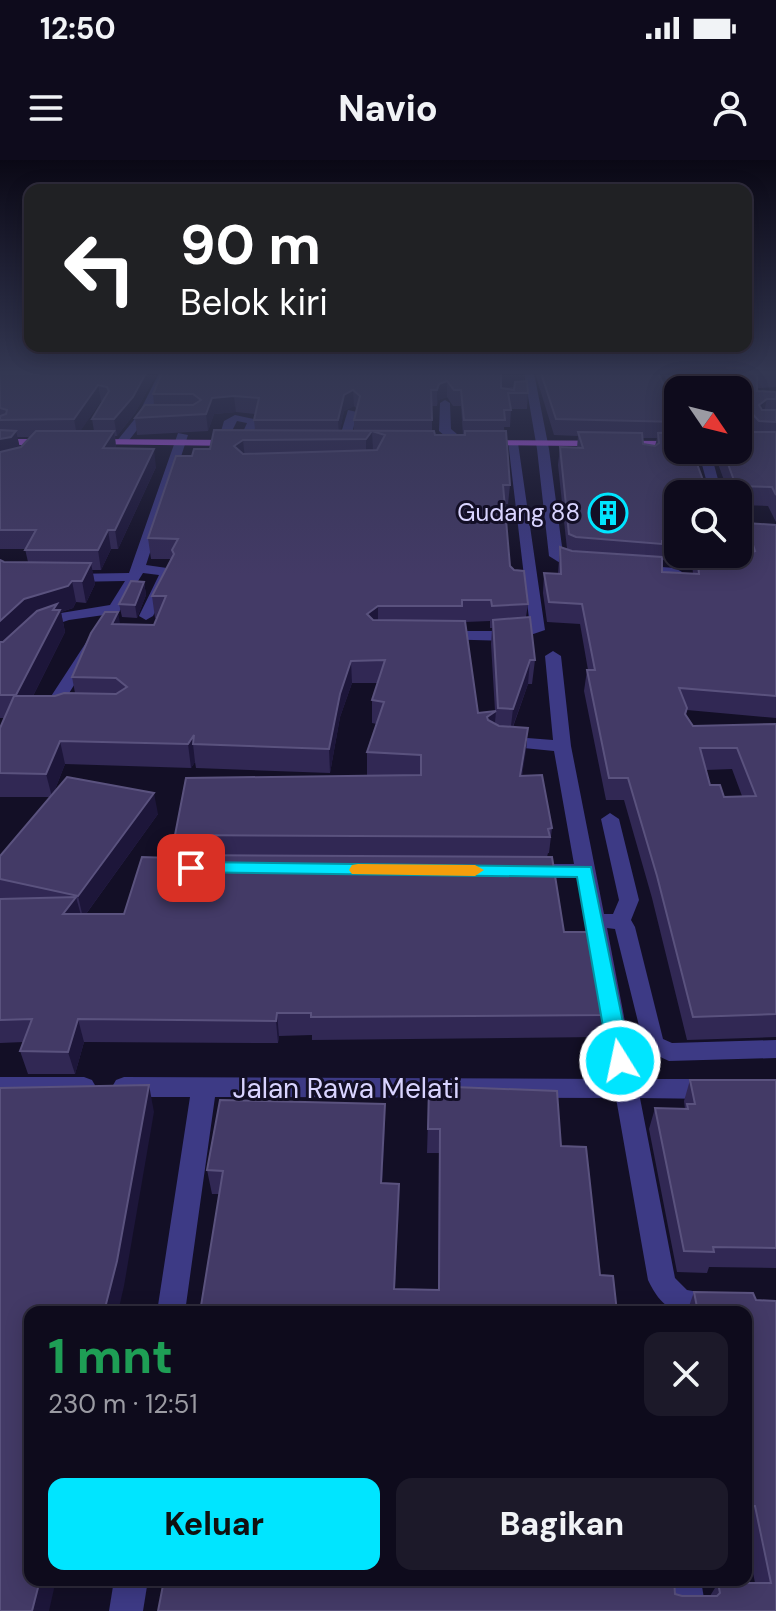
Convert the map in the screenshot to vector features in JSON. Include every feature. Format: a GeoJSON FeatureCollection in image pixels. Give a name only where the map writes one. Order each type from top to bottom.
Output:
{"type":"FeatureCollection","features":[{"type":"Feature","properties":{"kind":"main road"},"geometry":{"type":"LineString","coordinates":[[0,442],[43,441]]}},
{"type":"Feature","properties":{"kind":"main road"},"geometry":{"type":"LineString","coordinates":[[75,441],[157,441]]}},
{"type":"Feature","properties":{"kind":"main road"},"geometry":{"type":"LineString","coordinates":[[182,441],[259,443]]}},
{"type":"Feature","properties":{"kind":"main road"},"geometry":{"type":"LineString","coordinates":[[445,443],[464,441]]}},
{"type":"Feature","properties":{"kind":"main road"},"geometry":{"type":"LineString","coordinates":[[526,441],[653,441]]}},
{"type":"Feature","properties":{"kind":"main road"},"geometry":{"type":"LineString","coordinates":[[336,443],[360,443]]}},
{"type":"Feature","properties":{"kind":"street"},"geometry":{"type":"LineString","coordinates":[[160,456],[175,441]]}},
{"type":"Feature","properties":{"kind":"street"},"geometry":{"type":"LineString","coordinates":[[89,709],[57,708],[54,704],[136,572],[176,441]]}},
{"type":"Feature","properties":{"kind":"street"},"geometry":{"type":"LineString","coordinates":[[423,636],[513,636],[538,630],[514,441]]}},
{"type":"Feature","properties":{"kind":"street"},"geometry":{"type":"LineString","coordinates":[[202,443],[198,453],[206,456]]}},
{"type":"Feature","properties":{"kind":"street"},"geometry":{"type":"LineString","coordinates":[[336,443],[336,460]]}},
{"type":"Feature","properties":{"kind":"street"},"geometry":{"type":"LineString","coordinates":[[542,443],[556,556],[570,563],[600,566]]}},
{"type":"Feature","properties":{"kind":"street"},"geometry":{"type":"LineString","coordinates":[[645,443],[649,459]]}},
{"type":"Feature","properties":{"kind":"street"},"geometry":{"type":"LineString","coordinates":[[752,536],[776,538]]}},
{"type":"Feature","properties":{"kind":"street"},"geometry":{"type":"LineString","coordinates":[[615,567],[675,572]]}},
{"type":"Feature","properties":{"kind":"street"},"geometry":{"type":"LineString","coordinates":[[53,577],[162,571],[167,574],[146,616]]}},
{"type":"Feature","properties":{"kind":"street"},"geometry":{"type":"LineString","coordinates":[[25,637],[35,627],[66,616],[113,609]]}},
{"type":"Feature","properties":{"kind":"street"},"geometry":{"type":"LineString","coordinates":[[553,656],[562,746],[662,1280],[673,1299],[689,1305],[718,1306]]}},
{"type":"Feature","properties":{"kind":"street"},"geometry":{"type":"LineString","coordinates":[[497,741],[562,746]]}},
{"type":"Feature","properties":{"kind":"street"},"geometry":{"type":"LineString","coordinates":[[610,819],[629,900],[620,921]]}},
{"type":"Feature","properties":{"kind":"street"},"geometry":{"type":"LineString","coordinates":[[506,871],[585,871]]}},
{"type":"Feature","properties":{"kind":"street"},"geometry":{"type":"LineString","coordinates":[[594,921],[620,921]]}},
{"type":"Feature","properties":{"kind":"street"},"geometry":{"type":"LineString","coordinates":[[620,921],[630,939],[653,1044],[669,1052],[776,1049]]}},
{"type":"Feature","properties":{"kind":"street","name":"Jalan Rawa Melati"},"geometry":{"type":"LineString","coordinates":[[0,1087],[731,1089]]}},
{"type":"Feature","properties":{"kind":"street","name":"Jalan Rawa Melati"},"geometry":{"type":"LineString","coordinates":[[172,1306],[204,1087]]}},
{"type":"Feature","properties":{"kind":"street"},"geometry":{"type":"LineString","coordinates":[[126,1611],[130,1586]]}},
{"type":"Feature","properties":{"kind":"building"},"geometry":{"type":"Polygon","coordinates":[[[27,441],[108,441],[103,448],[154,449],[115,530],[108,530],[98,550],[25,550],[36,530],[0,530],[0,452],[21,447],[27,441]]]}},
{"type":"Feature","properties":{"kind":"building"},"geometry":{"type":"Polygon","coordinates":[[[212,441],[242,441],[234,446],[243,454],[377,450],[382,441],[507,441],[510,485],[503,485],[510,566],[514,570],[524,571],[528,604],[492,606],[491,600],[462,600],[462,606],[378,606],[367,614],[373,620],[465,621],[478,713],[496,711],[487,717],[488,720],[499,726],[528,728],[520,776],[542,775],[552,828],[548,829],[550,837],[175,835],[186,778],[421,775],[421,755],[367,752],[384,702],[372,700],[385,660],[351,661],[340,694],[329,749],[193,744],[194,735],[188,744],[60,741],[46,774],[0,773],[0,728],[14,696],[116,694],[127,687],[116,678],[72,677],[91,633],[105,612],[118,612],[112,624],[154,625],[166,596],[152,596],[174,554],[172,550],[178,539],[148,538],[176,456],[192,456],[194,449],[210,449],[212,441]]]}},
{"type":"Feature","properties":{"kind":"building","name":"Gudang 88"},"geometry":{"type":"Polygon","coordinates":[[[581,441],[643,441],[643,444],[655,446],[659,441],[664,441],[664,464],[697,464],[703,480],[664,480],[662,544],[576,537],[569,534],[560,447],[583,448],[581,441]]]}},
{"type":"Feature","properties":{"kind":"building"},"geometry":{"type":"Polygon","coordinates":[[[752,441],[776,441],[776,495],[772,487],[752,486],[752,480],[734,480],[728,464],[752,464],[752,441]]]}},
{"type":"Feature","properties":{"kind":"building"},"geometry":{"type":"Polygon","coordinates":[[[752,523],[776,525],[776,696],[679,688],[687,708],[685,714],[693,726],[776,724],[776,1014],[693,1017],[628,778],[609,778],[587,670],[595,670],[582,604],[549,602],[544,573],[561,574],[560,547],[572,551],[662,557],[662,572],[699,574],[698,568],[752,568],[752,552],[755,551],[752,523]],[[700,748],[710,785],[720,785],[724,797],[756,796],[737,748],[700,748]]]}},
{"type":"Feature","properties":{"kind":"building"},"geometry":{"type":"Polygon","coordinates":[[[0,560],[91,563],[82,581],[72,581],[68,586],[24,599],[0,621],[0,560]]]}},
{"type":"Feature","properties":{"kind":"building"},"geometry":{"type":"Polygon","coordinates":[[[131,581],[144,582],[135,605],[119,604],[131,581]]]}},
{"type":"Feature","properties":{"kind":"building"},"geometry":{"type":"Polygon","coordinates":[[[57,604],[53,610],[60,610],[16,695],[0,695],[0,642],[37,611],[57,604]]]}},
{"type":"Feature","properties":{"kind":"building"},"geometry":{"type":"Polygon","coordinates":[[[530,617],[535,660],[530,660],[513,709],[498,708],[493,620],[530,617]]]}},
{"type":"Feature","properties":{"kind":"building"},"geometry":{"type":"Polygon","coordinates":[[[67,777],[154,793],[78,896],[0,879],[0,856],[67,777]]]}},
{"type":"Feature","properties":{"kind":"building"},"geometry":{"type":"Polygon","coordinates":[[[171,855],[552,857],[564,932],[588,932],[603,1015],[311,1017],[311,1013],[277,1013],[276,1021],[78,1019],[68,1052],[20,1051],[32,1019],[0,1020],[0,899],[76,897],[63,914],[124,914],[142,857],[171,858],[171,855]]]}},
{"type":"Feature","properties":{"kind":"building"},"geometry":{"type":"Polygon","coordinates":[[[690,1080],[776,1080],[776,1248],[713,1247],[714,1252],[684,1251],[655,1108],[688,1109],[687,1104],[695,1104],[690,1080]]]}},
{"type":"Feature","properties":{"kind":"building"},"geometry":{"type":"Polygon","coordinates":[[[149,1085],[117,1261],[106,1306],[24,1306],[24,1586],[38,1586],[32,1611],[0,1611],[0,1088],[149,1085]]]}},
{"type":"Feature","properties":{"kind":"building"},"geometry":{"type":"Polygon","coordinates":[[[429,1086],[557,1091],[561,1146],[586,1147],[600,1275],[613,1276],[616,1306],[201,1306],[223,1171],[207,1170],[220,1100],[385,1104],[381,1183],[399,1184],[394,1289],[439,1290],[440,1129],[428,1129],[429,1086]]]}},
{"type":"Feature","properties":{"kind":"building"},"geometry":{"type":"Polygon","coordinates":[[[694,1292],[753,1293],[756,1300],[776,1301],[776,1611],[158,1611],[163,1586],[674,1586],[675,1594],[682,1596],[717,1596],[720,1593],[719,1586],[771,1583],[755,1506],[752,1506],[752,1306],[697,1306],[694,1292]]]}},
{"type":"Feature","properties":{"kind":"slow traffic"},"geometry":{"type":"LineString","coordinates":[[358,870],[475,870]]}},
{"type":"Feature","properties":{"kind":"place","name":"Gudang 88"},"geometry":{"type":"Point","coordinates":[608,513]}},
{"type":"Feature","properties":{"kind":"route"},"geometry":{"type":"LineString","coordinates":[[191,868],[585,871],[620,1061]]}}]}
